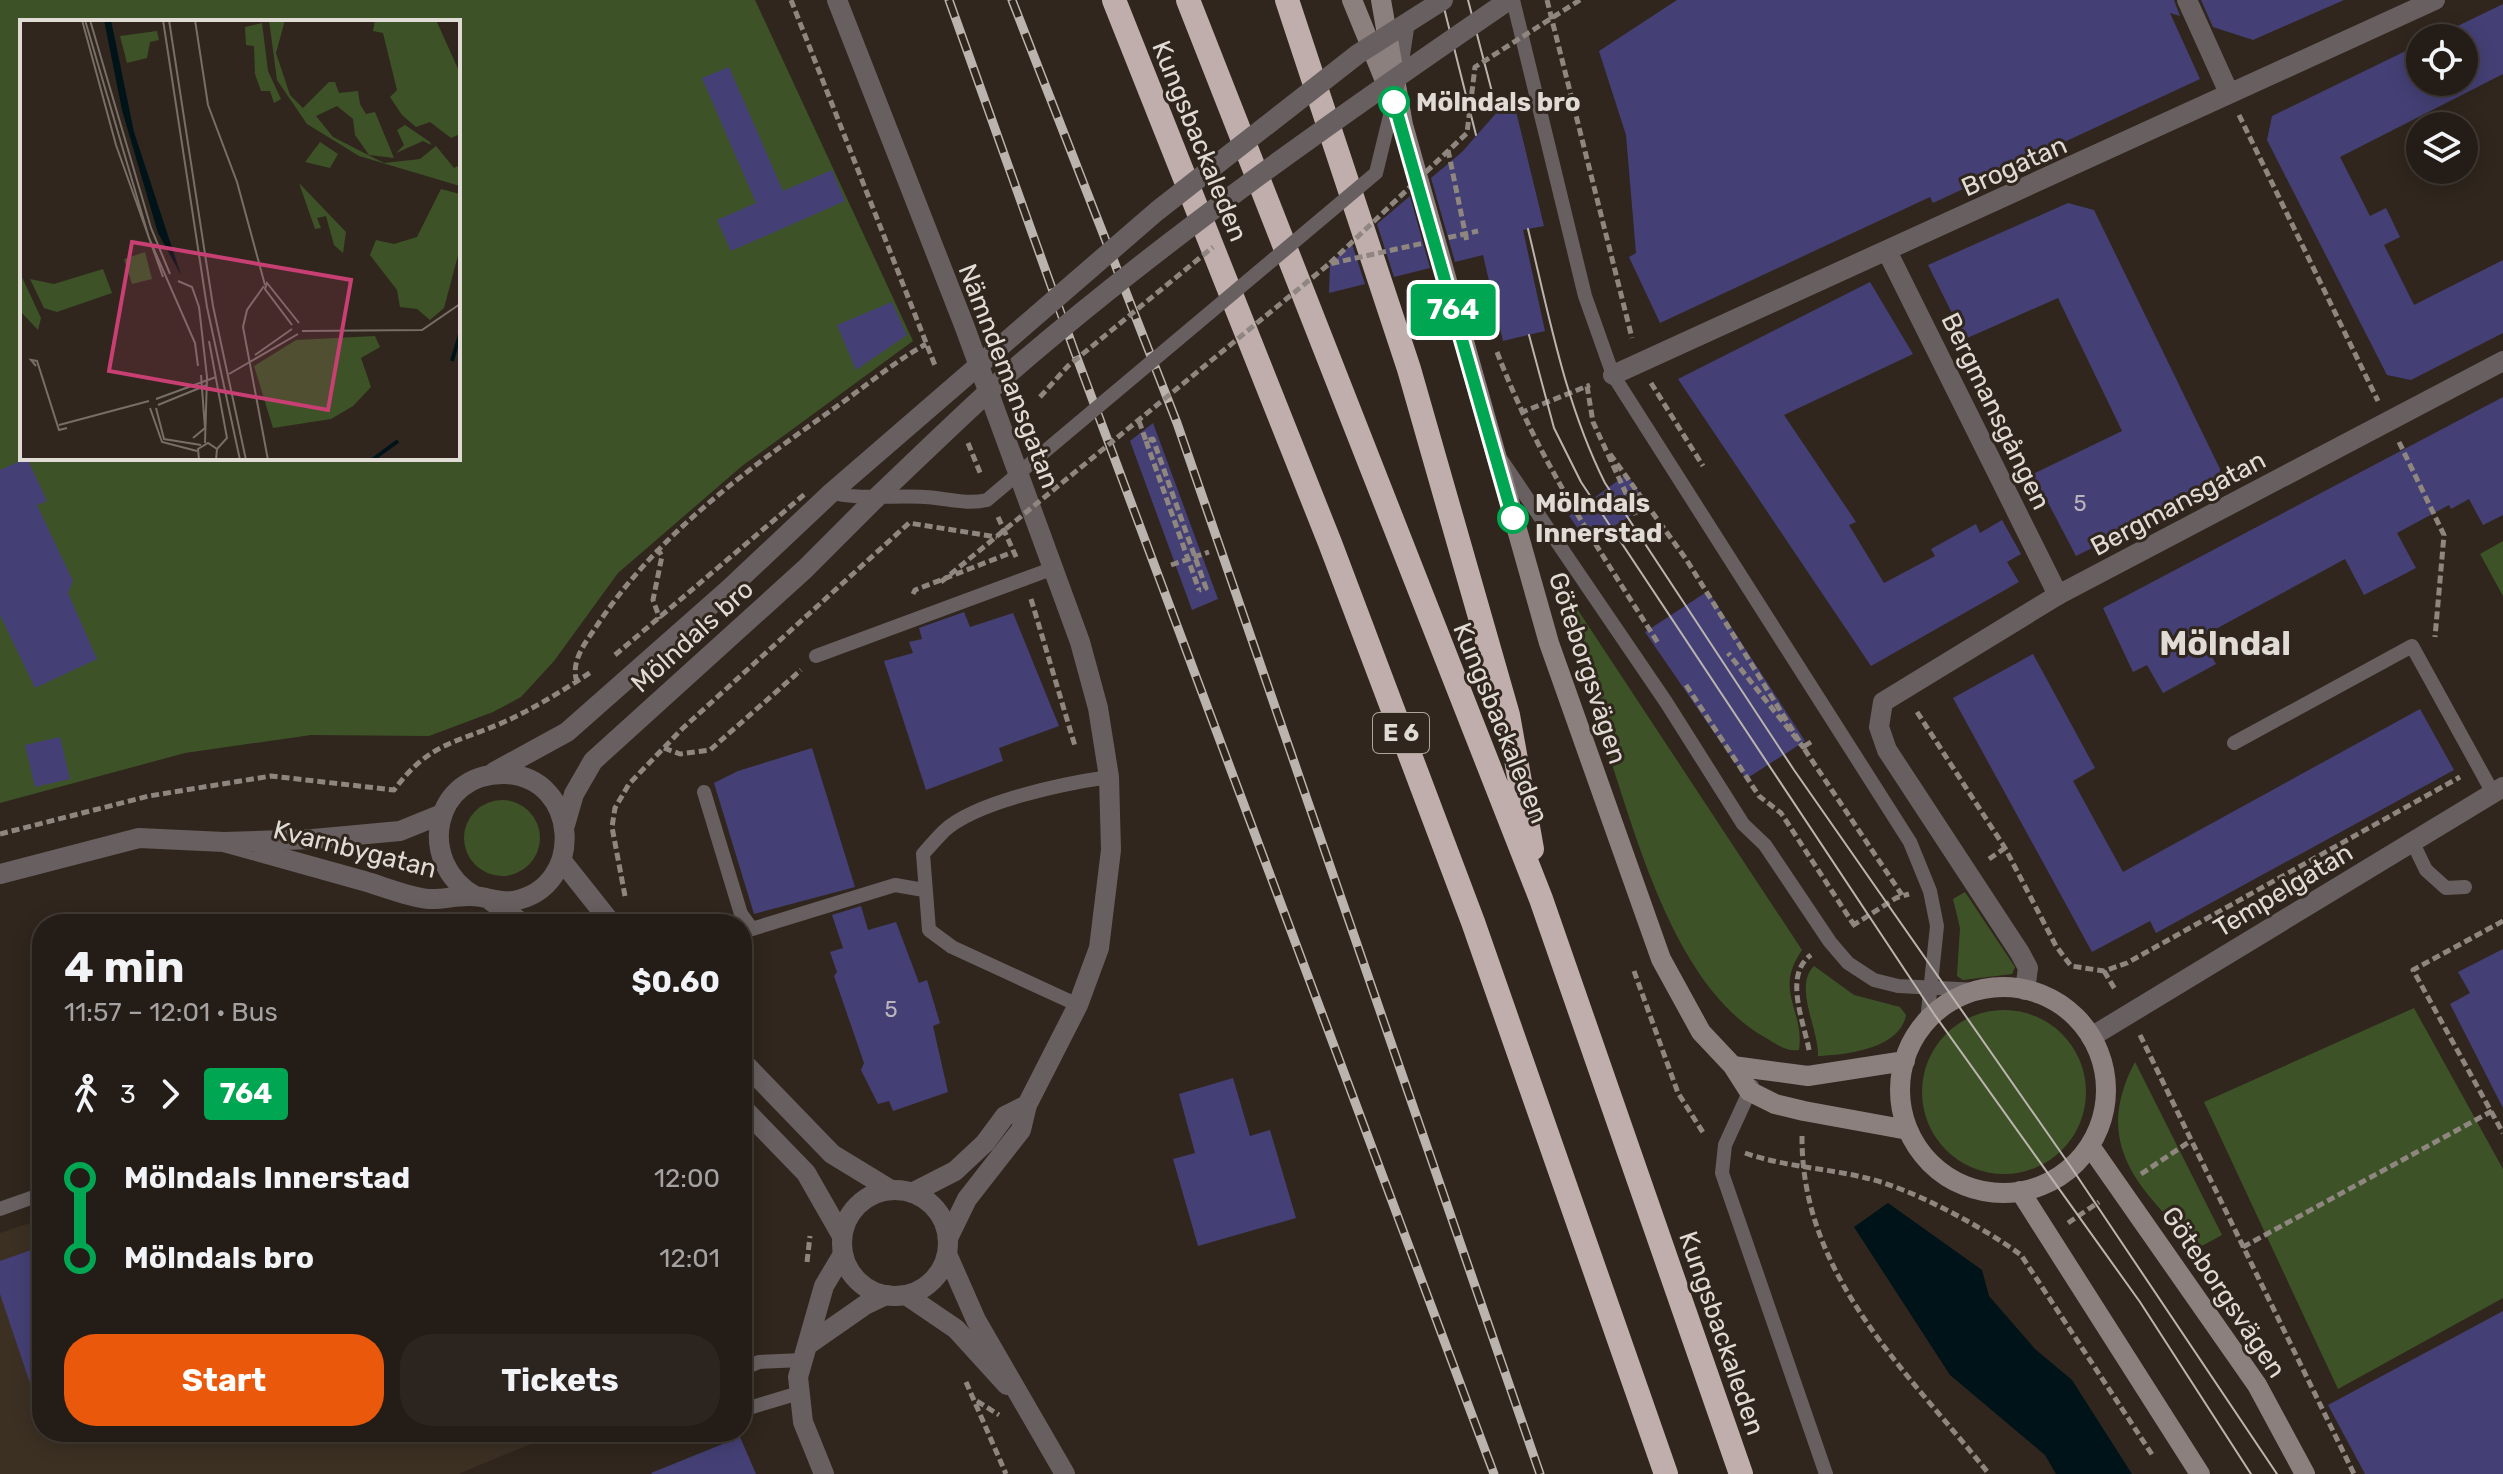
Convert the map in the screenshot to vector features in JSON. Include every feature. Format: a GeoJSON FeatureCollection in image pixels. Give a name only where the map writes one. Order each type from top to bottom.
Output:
{"type":"FeatureCollection","features":[{"type":"Feature","properties":{"kind":"highway","name":"Kungsbackaleden"},"geometry":{"type":"LineString","coordinates":[[1114,0],[1330,543],[1473,922],[1666,1474]]}},
{"type":"Feature","properties":{"kind":"highway","name":"Kungsbackaleden"},"geometry":{"type":"LineString","coordinates":[[1188,0],[1541,899],[1741,1474]]}},
{"type":"Feature","properties":{"kind":"highway"},"geometry":{"type":"LineString","coordinates":[[1287,0],[1409,369],[1508,715],[1541,899]]}},
{"type":"Feature","properties":{"kind":"main road","name":"Göteborgsvägen"},"geometry":{"type":"LineString","coordinates":[[1352,0],[1403,125]]}},
{"type":"Feature","properties":{"kind":"main road","name":"Göteborgsvägen"},"geometry":{"type":"LineString","coordinates":[[1381,0],[1403,125],[1549,643],[1661,959],[1701,1032],[1733,1066],[1749,1091]]}},
{"type":"Feature","properties":{"kind":"main road"},"geometry":{"type":"LineString","coordinates":[[1979,990],[2025,990],[2063,1006],[2091,1037],[2104,1067],[2106,1099],[2090,1146],[2071,1167],[2052,1180],[2020,1191],[1986,1191],[1953,1180],[1927,1159],[1908,1130],[1900,1096],[1905,1061],[1927,1021],[1953,1000],[1979,990]]}},
{"type":"Feature","properties":{"kind":"main road"},"geometry":{"type":"LineString","coordinates":[[1733,1066],[1808,1076],[1831,1075],[1905,1061]]}},
{"type":"Feature","properties":{"kind":"main road"},"geometry":{"type":"LineString","coordinates":[[1749,1091],[1775,1104],[1908,1130]]}},
{"type":"Feature","properties":{"kind":"main road","name":"Göteborgsvägen"},"geometry":{"type":"LineString","coordinates":[[2090,1146],[2257,1385],[2305,1474]]}},
{"type":"Feature","properties":{"kind":"main road"},"geometry":{"type":"LineString","coordinates":[[2020,1191],[2200,1474]]}},
{"type":"Feature","properties":{"kind":"street","name":"Nämndemansgatan"},"geometry":{"type":"LineString","coordinates":[[837,0],[964,325],[1054,568],[1098,708],[1109,777],[1112,816],[1108,900],[1099,948],[1078,1005],[1027,1105],[1021,1130],[967,1199],[948,1246]]}},
{"type":"Feature","properties":{"kind":"street","name":"Mölndals bro"},"geometry":{"type":"LineString","coordinates":[[486,775],[567,732],[831,493],[1157,211],[1358,54],[1443,0]]}},
{"type":"Feature","properties":{"kind":"street","name":"Mölndals bro"},"geometry":{"type":"LineString","coordinates":[[565,825],[584,773],[656,702],[805,569],[999,382],[1308,138],[1511,0]]}},
{"type":"Feature","properties":{"kind":"street"},"geometry":{"type":"LineString","coordinates":[[2187,0],[2229,93]]}},
{"type":"Feature","properties":{"kind":"street","name":"Brogatan"},"geometry":{"type":"LineString","coordinates":[[1613,375],[2435,0]]}},
{"type":"Feature","properties":{"kind":"street","name":"Bergmansgången"},"geometry":{"type":"LineString","coordinates":[[1887,251],[2058,595]]}},
{"type":"Feature","properties":{"kind":"street","name":"Bergmansgatan"},"geometry":{"type":"LineString","coordinates":[[1883,702],[2058,595],[2503,361]]}},
{"type":"Feature","properties":{"kind":"street"},"geometry":{"type":"LineString","coordinates":[[1883,702],[1879,727],[1887,750],[2020,953],[2028,968],[2025,990]]}},
{"type":"Feature","properties":{"kind":"street"},"geometry":{"type":"LineString","coordinates":[[483,898],[513,901],[534,893],[551,880],[562,861],[565,825],[555,801],[537,783],[512,774],[486,775],[456,792],[442,814],[438,834],[443,862],[459,885],[508,914]]}},
{"type":"Feature","properties":{"kind":"street","name":"Tempelgatan"},"geometry":{"type":"LineString","coordinates":[[2091,1037],[2498,790]]}},
{"type":"Feature","properties":{"kind":"street","name":"Kvarnbygatan"},"geometry":{"type":"LineString","coordinates":[[0,874],[139,838],[224,842],[313,839],[400,831],[442,814]]}},
{"type":"Feature","properties":{"kind":"street","name":"Kvarnbygatan"},"geometry":{"type":"LineString","coordinates":[[224,842],[430,899],[483,898]]}},
{"type":"Feature","properties":{"kind":"street"},"geometry":{"type":"LineString","coordinates":[[562,861],[604,914]]}},
{"type":"Feature","properties":{"kind":"street"},"geometry":{"type":"LineString","coordinates":[[752,1071],[832,1154],[891,1190]]}},
{"type":"Feature","properties":{"kind":"street","name":"Nämndemansgatan"},"geometry":{"type":"LineString","coordinates":[[912,1193],[955,1171],[985,1143],[1005,1116],[1027,1105]]}},
{"type":"Feature","properties":{"kind":"street"},"geometry":{"type":"LineString","coordinates":[[752,1117],[806,1173],[858,1281],[896,1295],[956,1329],[1019,1397]]}},
{"type":"Feature","properties":{"kind":"street"},"geometry":{"type":"LineString","coordinates":[[824,1474],[803,1422],[798,1377],[824,1286],[842,1245],[847,1218],[859,1204],[874,1194],[891,1190],[912,1193],[937,1210],[976,1320],[1065,1474]]}},
{"type":"Feature","properties":{"kind":"street"},"geometry":{"type":"LineString","coordinates":[[806,1352],[865,1305],[928,1285],[948,1246]]}},
{"type":"Feature","properties":{"kind":"lane"},"geometry":{"type":"LineString","coordinates":[[1511,0],[1585,296],[1613,375],[1910,842],[1930,891],[1937,926],[1927,1021]]}},
{"type":"Feature","properties":{"kind":"lane"},"geometry":{"type":"LineString","coordinates":[[831,493],[875,499],[921,496],[978,503],[1002,489],[1376,173],[1400,75],[1408,22]]}},
{"type":"Feature","properties":{"kind":"lane"},"geometry":{"type":"LineString","coordinates":[[1493,448],[1666,702],[1743,824],[1765,845],[1830,942],[1848,963],[1874,980],[1932,988],[1979,990]]}},
{"type":"Feature","properties":{"kind":"lane"},"geometry":{"type":"LineString","coordinates":[[816,656],[1054,568]]}},
{"type":"Feature","properties":{"kind":"lane"},"geometry":{"type":"LineString","coordinates":[[2234,743],[2412,646],[2478,767],[2498,790]]}},
{"type":"Feature","properties":{"kind":"lane"},"geometry":{"type":"LineString","coordinates":[[1078,1005],[952,947],[929,930],[923,854],[946,828],[1030,792],[1109,777]]}},
{"type":"Feature","properties":{"kind":"lane"},"geometry":{"type":"LineString","coordinates":[[704,792],[741,914]]}},
{"type":"Feature","properties":{"kind":"lane"},"geometry":{"type":"LineString","coordinates":[[2412,841],[2436,881],[2446,888],[2465,887]]}},
{"type":"Feature","properties":{"kind":"lane"},"geometry":{"type":"LineString","coordinates":[[752,929],[895,885],[924,890]]}},
{"type":"Feature","properties":{"kind":"lane"},"geometry":{"type":"LineString","coordinates":[[1763,1068],[1725,1145],[1722,1173],[1826,1474]]}},
{"type":"Feature","properties":{"kind":"lane"},"geometry":{"type":"LineString","coordinates":[[0,1209],[32,1198]]}},
{"type":"Feature","properties":{"kind":"lane"},"geometry":{"type":"LineString","coordinates":[[752,1365],[806,1352]]}},
{"type":"Feature","properties":{"kind":"lane"},"geometry":{"type":"LineString","coordinates":[[752,1407],[799,1393]]}},
{"type":"Feature","properties":{"kind":"path"},"geometry":{"type":"LineString","coordinates":[[791,0],[938,372]]}},
{"type":"Feature","properties":{"kind":"path"},"geometry":{"type":"LineString","coordinates":[[1547,0],[1639,364]]}},
{"type":"Feature","properties":{"kind":"path"},"geometry":{"type":"LineString","coordinates":[[941,582],[1329,264],[1467,133],[1475,67],[1580,0]]}},
{"type":"Feature","properties":{"kind":"path"},"geometry":{"type":"LineString","coordinates":[[2229,93],[2444,535],[2435,636],[2442,649]]}},
{"type":"Feature","properties":{"kind":"path"},"geometry":{"type":"LineString","coordinates":[[1448,150],[1468,249]]}},
{"type":"Feature","properties":{"kind":"path"},"geometry":{"type":"LineString","coordinates":[[1329,264],[1478,231]]}},
{"type":"Feature","properties":{"kind":"path"},"geometry":{"type":"LineString","coordinates":[[1040,397],[1068,366],[1220,241]]}},
{"type":"Feature","properties":{"kind":"path"},"geometry":{"type":"LineString","coordinates":[[577,682],[575,664],[588,640],[630,577],[657,548],[760,461],[926,344]]}},
{"type":"Feature","properties":{"kind":"path"},"geometry":{"type":"LineString","coordinates":[[1495,345],[1520,413],[1550,470],[1662,650]]}},
{"type":"Feature","properties":{"kind":"path"},"geometry":{"type":"LineString","coordinates":[[1520,413],[1613,375]]}},
{"type":"Feature","properties":{"kind":"path"},"geometry":{"type":"LineString","coordinates":[[1587,386],[1593,422],[1636,515]]}},
{"type":"Feature","properties":{"kind":"path"},"geometry":{"type":"LineString","coordinates":[[1139,421],[1187,560],[1199,590],[1206,588],[1153,439],[1146,441]]}},
{"type":"Feature","properties":{"kind":"path"},"geometry":{"type":"LineString","coordinates":[[967,441],[984,483]]}},
{"type":"Feature","properties":{"kind":"path"},"geometry":{"type":"LineString","coordinates":[[1610,454],[1661,520],[1803,747],[1902,895]]}},
{"type":"Feature","properties":{"kind":"path"},"geometry":{"type":"LineString","coordinates":[[996,511],[1025,579],[1083,781]]}},
{"type":"Feature","properties":{"kind":"path"},"geometry":{"type":"LineString","coordinates":[[613,914],[626,897],[615,855],[612,827],[615,808],[629,784],[682,729],[909,523],[997,537]]}},
{"type":"Feature","properties":{"kind":"path"},"geometry":{"type":"LineString","coordinates":[[657,548],[662,556],[653,600],[660,619]]}},
{"type":"Feature","properties":{"kind":"path"},"geometry":{"type":"LineString","coordinates":[[924,587],[1013,552]]}},
{"type":"Feature","properties":{"kind":"path"},"geometry":{"type":"LineString","coordinates":[[1171,565],[1209,552]]}},
{"type":"Feature","properties":{"kind":"path"},"geometry":{"type":"LineString","coordinates":[[1738,631],[1741,646]]}},
{"type":"Feature","properties":{"kind":"path"},"geometry":{"type":"LineString","coordinates":[[1728,653],[1803,747]]}},
{"type":"Feature","properties":{"kind":"path"},"geometry":{"type":"LineString","coordinates":[[0,834],[149,796],[271,776],[394,790],[410,769],[451,740],[503,722],[577,682],[615,655]]}},
{"type":"Feature","properties":{"kind":"path"},"geometry":{"type":"LineString","coordinates":[[664,748],[680,754],[710,750],[816,656]]}},
{"type":"Feature","properties":{"kind":"path"},"geometry":{"type":"LineString","coordinates":[[1681,680],[1698,698],[1759,796],[1781,813],[1854,925]]}},
{"type":"Feature","properties":{"kind":"path"},"geometry":{"type":"LineString","coordinates":[[1883,702],[1910,706],[1921,715],[2005,848],[2056,946],[2071,966],[2104,971],[2127,963],[2478,767]]}},
{"type":"Feature","properties":{"kind":"path"},"geometry":{"type":"LineString","coordinates":[[1803,747],[1811,742]]}},
{"type":"Feature","properties":{"kind":"path"},"geometry":{"type":"LineString","coordinates":[[1777,828],[1781,813]]}},
{"type":"Feature","properties":{"kind":"path"},"geometry":{"type":"LineString","coordinates":[[2503,921],[2413,970],[2503,1133]]}},
{"type":"Feature","properties":{"kind":"path"},"geometry":{"type":"LineString","coordinates":[[2104,971],[2111,984]]}},
{"type":"Feature","properties":{"kind":"path"},"geometry":{"type":"LineString","coordinates":[[2147,1049],[2354,1474]]}},
{"type":"Feature","properties":{"kind":"path"},"geometry":{"type":"LineString","coordinates":[[2243,1247],[2492,1111]]}},
{"type":"Feature","properties":{"kind":"path"},"geometry":{"type":"LineString","coordinates":[[1748,1154],[1781,1164],[1890,1185],[1998,1238],[2021,1255],[2157,1461]]}},
{"type":"Feature","properties":{"kind":"shaded area"},"geometry":{"type":"Polygon","coordinates":[[[1888,1203],[1982,1270],[1989,1296],[2035,1349],[2072,1380],[2132,1474],[2056,1474],[2045,1455],[1950,1375],[1854,1227],[1888,1203]]]}},
{"type":"Feature","properties":{"kind":"shaded area"},"geometry":{"type":"Polygon","coordinates":[[[32,1222],[32,1442],[536,1442],[458,1474],[0,1474],[0,1233],[32,1222]]]}},
{"type":"Feature","properties":{"kind":"green space"},"geometry":{"type":"Polygon","coordinates":[[[0,0],[755,0],[913,341],[742,466],[618,573],[554,661],[521,697],[493,712],[429,736],[311,735],[185,753],[0,803],[0,0]]]}},
{"type":"Feature","properties":{"kind":"green space"},"geometry":{"type":"Polygon","coordinates":[[[2503,541],[2503,596],[2480,554],[2503,541]]]}},
{"type":"Feature","properties":{"kind":"green space"},"geometry":{"type":"Polygon","coordinates":[[[1551,581],[1562,586],[1802,950],[1790,978],[1800,1036],[1799,1050],[1778,1045],[1735,1015],[1708,985],[1684,949],[1647,868],[1551,581]]]}},
{"type":"Feature","properties":{"kind":"green space"},"geometry":{"type":"Polygon","coordinates":[[[502,800],[517,803],[529,811],[537,823],[540,838],[537,853],[529,865],[517,873],[502,876],[487,873],[475,865],[467,853],[464,838],[467,823],[475,811],[487,803],[502,800]]]}},
{"type":"Feature","properties":{"kind":"green space"},"geometry":{"type":"Polygon","coordinates":[[[1965,892],[2015,967],[2012,974],[1963,980],[1957,976],[1960,928],[1953,899],[1965,892]]]}},
{"type":"Feature","properties":{"kind":"green space"},"geometry":{"type":"Polygon","coordinates":[[[1814,966],[1854,995],[1900,1007],[1906,1015],[1902,1026],[1894,1036],[1870,1048],[1818,1056],[1806,997],[1808,975],[1814,966]]]}},
{"type":"Feature","properties":{"kind":"green space"},"geometry":{"type":"Polygon","coordinates":[[[2414,1008],[2503,1169],[2503,1298],[2338,1389],[2204,1102],[2414,1008]]]}},
{"type":"Feature","properties":{"kind":"green space"},"geometry":{"type":"Polygon","coordinates":[[[2004,1010],[2035,1016],[2062,1034],[2080,1061],[2086,1092],[2080,1123],[2062,1150],[2035,1168],[2004,1174],[1973,1168],[1946,1150],[1928,1123],[1922,1092],[1928,1061],[1946,1034],[1973,1016],[2004,1010]]]}},
{"type":"Feature","properties":{"kind":"green space"},"geometry":{"type":"Polygon","coordinates":[[[2135,1062],[2222,1235],[2198,1248],[2142,1187],[2129,1166],[2121,1143],[2118,1119],[2123,1092],[2135,1062]]]}},
{"type":"Feature","properties":{"kind":"building"},"geometry":{"type":"Polygon","coordinates":[[[1677,0],[2174,0],[2180,16],[2170,13],[2200,79],[1933,203],[1930,197],[1660,323],[1629,257],[1636,253],[1626,135],[1599,51],[1677,0]]]}},
{"type":"Feature","properties":{"kind":"building"},"geometry":{"type":"Polygon","coordinates":[[[2201,0],[2344,0],[2253,40],[2213,27],[2201,0]]]}},
{"type":"Feature","properties":{"kind":"building"},"geometry":{"type":"Polygon","coordinates":[[[2503,4],[2503,74],[2478,87],[2478,24],[2462,24],[2503,4]]]}},
{"type":"Feature","properties":{"kind":"building"},"geometry":{"type":"Polygon","coordinates":[[[2406,51],[2406,96],[2460,96],[2428,112],[2406,112],[2406,123],[2340,157],[2370,216],[2386,208],[2400,237],[2384,245],[2414,305],[2503,260],[2503,333],[2411,380],[2387,375],[2267,140],[2272,116],[2406,51]]]}},
{"type":"Feature","properties":{"kind":"building"},"geometry":{"type":"Polygon","coordinates":[[[729,67],[783,191],[832,170],[845,201],[731,251],[717,220],[756,203],[702,78],[729,67]]]}},
{"type":"Feature","properties":{"kind":"building"},"geometry":{"type":"Polygon","coordinates":[[[1512,95],[1544,226],[1523,230],[1545,331],[1503,341],[1483,255],[1455,262],[1431,178],[1462,152],[1512,95]]]}},
{"type":"Feature","properties":{"kind":"building"},"geometry":{"type":"Polygon","coordinates":[[[1410,196],[1430,268],[1394,277],[1377,224],[1410,196]]]}},
{"type":"Feature","properties":{"kind":"building"},"geometry":{"type":"Polygon","coordinates":[[[2068,203],[2094,210],[2220,469],[2219,485],[2076,556],[2033,474],[2122,431],[2058,298],[1965,339],[1928,265],[2068,203]]]}},
{"type":"Feature","properties":{"kind":"building"},"geometry":{"type":"Polygon","coordinates":[[[1352,244],[1365,284],[1329,293],[1330,264],[1352,244]]]}},
{"type":"Feature","properties":{"kind":"building"},"geometry":{"type":"Polygon","coordinates":[[[1870,282],[1913,354],[1784,415],[1856,522],[1849,525],[1884,583],[1935,556],[1931,549],[1976,524],[1980,533],[2002,520],[2021,554],[2007,562],[2019,582],[1871,666],[1678,379],[1870,282]]]}},
{"type":"Feature","properties":{"kind":"building"},"geometry":{"type":"Polygon","coordinates":[[[892,302],[907,335],[856,370],[837,325],[892,302]]]}},
{"type":"Feature","properties":{"kind":"building"},"geometry":{"type":"Polygon","coordinates":[[[2503,397],[2503,515],[2483,525],[2469,499],[2451,509],[2449,505],[2397,533],[2416,568],[2364,595],[2345,559],[2201,637],[2216,664],[2163,693],[2147,665],[2133,672],[2103,608],[2503,397]]]}},
{"type":"Feature","properties":{"kind":"building"},"geometry":{"type":"Polygon","coordinates":[[[1153,423],[1218,599],[1192,610],[1130,441],[1153,423]]]}},
{"type":"Feature","properties":{"kind":"building"},"geometry":{"type":"Polygon","coordinates":[[[28,460],[47,501],[37,505],[73,581],[68,593],[97,659],[35,688],[0,615],[0,470],[28,460]]]}},
{"type":"Feature","properties":{"kind":"building"},"geometry":{"type":"Polygon","coordinates":[[[1627,474],[1647,505],[1588,543],[1569,516],[1627,474]]]}},
{"type":"Feature","properties":{"kind":"building"},"geometry":{"type":"Polygon","coordinates":[[[1708,591],[1805,741],[1746,779],[1645,632],[1708,591]]]}},
{"type":"Feature","properties":{"kind":"building"},"geometry":{"type":"Polygon","coordinates":[[[964,612],[970,627],[1013,613],[1059,726],[999,748],[1003,761],[926,790],[884,661],[913,653],[909,642],[922,639],[919,628],[964,612]]]}},
{"type":"Feature","properties":{"kind":"building"},"geometry":{"type":"Polygon","coordinates":[[[2033,654],[2095,768],[2073,781],[2123,872],[2420,709],[2454,770],[2156,933],[2150,921],[2092,952],[1953,698],[2033,654]]]}},
{"type":"Feature","properties":{"kind":"building"},"geometry":{"type":"Polygon","coordinates":[[[60,737],[70,779],[35,787],[25,745],[60,737]]]}},
{"type":"Feature","properties":{"kind":"building"},"geometry":{"type":"Polygon","coordinates":[[[812,748],[855,887],[754,914],[714,783],[738,771],[812,748]]]}},
{"type":"Feature","properties":{"kind":"building"},"geometry":{"type":"Polygon","coordinates":[[[861,906],[868,930],[896,922],[919,983],[927,980],[940,1023],[933,1026],[948,1092],[893,1111],[889,1101],[878,1104],[861,1070],[864,1063],[834,976],[837,972],[830,952],[843,948],[832,915],[861,906]]]}},
{"type":"Feature","properties":{"kind":"building"},"geometry":{"type":"Polygon","coordinates":[[[2503,949],[2503,1108],[2450,1004],[2470,993],[2458,972],[2503,949]]]}},
{"type":"Feature","properties":{"kind":"building"},"geometry":{"type":"Polygon","coordinates":[[[1233,1078],[1250,1136],[1270,1130],[1296,1218],[1198,1246],[1173,1159],[1195,1153],[1179,1094],[1233,1078]]]}},
{"type":"Feature","properties":{"kind":"building"},"geometry":{"type":"Polygon","coordinates":[[[32,1250],[32,1389],[0,1294],[0,1261],[32,1250]]]}},
{"type":"Feature","properties":{"kind":"building"},"geometry":{"type":"Polygon","coordinates":[[[2503,1311],[2503,1474],[2365,1474],[2328,1405],[2503,1311]]]}},
{"type":"Feature","properties":{"kind":"building"},"geometry":{"type":"Polygon","coordinates":[[[728,1442],[742,1442],[756,1474],[652,1474],[728,1442]]]}},
{"type":"Feature","properties":{"kind":"tram line"},"geometry":{"type":"LineString","coordinates":[[1442,0],[1476,135]]}},
{"type":"Feature","properties":{"kind":"tram line"},"geometry":{"type":"LineString","coordinates":[[1468,0],[1497,111]]}},
{"type":"Feature","properties":{"kind":"tram line"},"geometry":{"type":"LineString","coordinates":[[1528,229],[1569,390],[1605,483],[1794,770],[2071,1167],[2277,1474]]}},
{"type":"Feature","properties":{"kind":"tram line"},"geometry":{"type":"LineString","coordinates":[[1529,335],[1554,428],[1581,482],[1934,1014],[2140,1302],[2251,1474]]}},
{"type":"Feature","properties":{"kind":"railway"},"geometry":{"type":"LineString","coordinates":[[949,0],[1074,350],[1494,1474]]}},
{"type":"Feature","properties":{"kind":"railway"},"geometry":{"type":"LineString","coordinates":[[1012,0],[1177,423],[1540,1474]]}},
{"type":"Feature","properties":{"kind":"bus line","name":"764"},"geometry":{"type":"LineString","coordinates":[[1394,102],[1513,518]]}},
{"type":"Feature","properties":{"kind":"place","name":"Mölndals bro"},"geometry":{"type":"Point","coordinates":[1394,102]}},
{"type":"Feature","properties":{"kind":"place","name":"Mölndals Innerstad"},"geometry":{"type":"Point","coordinates":[1513,518]}},
{"type":"Feature","properties":{"kind":"district","name":"Mölndal"},"geometry":{"type":"Point","coordinates":[2225,643]}}]}
